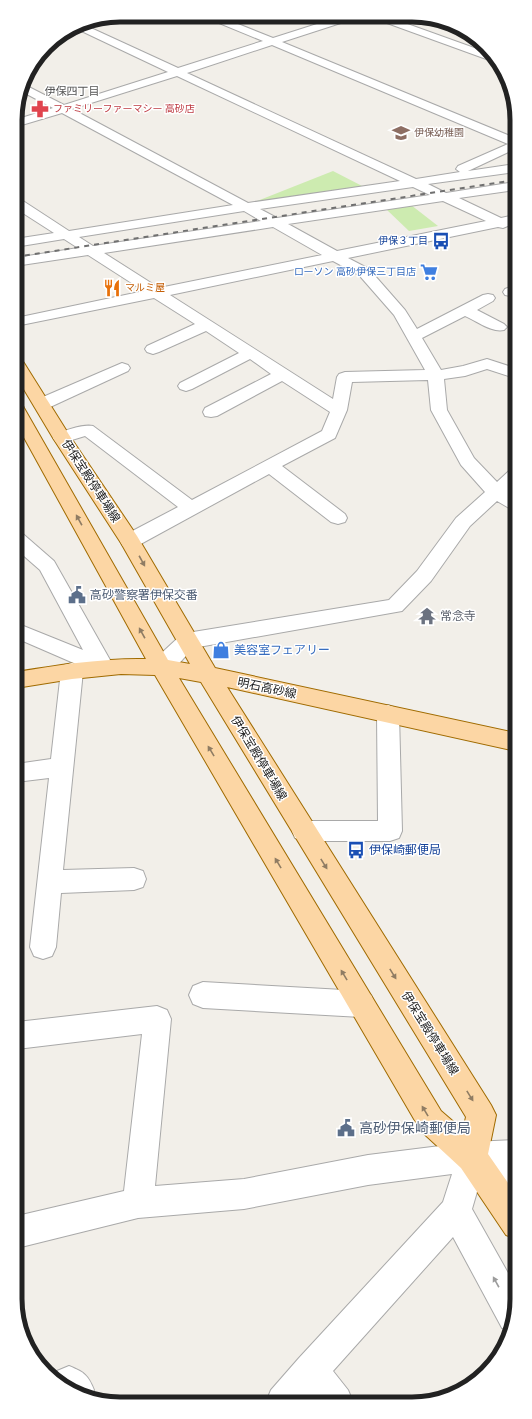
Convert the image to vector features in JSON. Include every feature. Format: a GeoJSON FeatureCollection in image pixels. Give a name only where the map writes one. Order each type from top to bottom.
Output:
{"type":"FeatureCollection","features":[{"type":"Feature","properties":{"kind":"main road","name":"伊保宝殿停車場線"},"geometry":{"type":"LineString","coordinates":[[22,372],[62,438],[130,541],[187,641],[481,1115],[472,1157]]}},
{"type":"Feature","properties":{"kind":"main road"},"geometry":{"type":"LineString","coordinates":[[22,419],[161,667],[430,1121],[472,1157],[510,1214]]}},
{"type":"Feature","properties":{"kind":"main road","name":"明石高砂線"},"geometry":{"type":"LineString","coordinates":[[22,679],[72,670],[103,667],[161,667],[209,675],[510,741]]}},
{"type":"Feature","properties":{"kind":"street"},"geometry":{"type":"LineString","coordinates":[[225,22],[510,141]]}},
{"type":"Feature","properties":{"kind":"street"},"geometry":{"type":"LineString","coordinates":[[22,122],[332,22]]}},
{"type":"Feature","properties":{"kind":"street"},"geometry":{"type":"LineString","coordinates":[[393,22],[485,55]]}},
{"type":"Feature","properties":{"kind":"street"},"geometry":{"type":"LineString","coordinates":[[83,29],[510,228]]}},
{"type":"Feature","properties":{"kind":"street"},"geometry":{"type":"LineString","coordinates":[[27,89],[247,207],[364,272],[400,313],[436,375],[439,410],[467,461],[496,492],[510,500]]}},
{"type":"Feature","properties":{"kind":"street"},"geometry":{"type":"LineString","coordinates":[[438,180],[510,145]]}},
{"type":"Feature","properties":{"kind":"street"},"geometry":{"type":"LineString","coordinates":[[22,242],[510,169]]}},
{"type":"Feature","properties":{"kind":"street"},"geometry":{"type":"LineString","coordinates":[[22,261],[510,187]]}},
{"type":"Feature","properties":{"kind":"street"},"geometry":{"type":"LineString","coordinates":[[22,207],[339,410]]}},
{"type":"Feature","properties":{"kind":"street"},"geometry":{"type":"LineString","coordinates":[[22,321],[158,294],[510,220]]}},
{"type":"Feature","properties":{"kind":"street"},"geometry":{"type":"LineString","coordinates":[[413,337],[488,298]]}},
{"type":"Feature","properties":{"kind":"street"},"geometry":{"type":"LineString","coordinates":[[466,310],[499,327]]}},
{"type":"Feature","properties":{"kind":"street"},"geometry":{"type":"LineString","coordinates":[[153,349],[207,326]]}},
{"type":"Feature","properties":{"kind":"street"},"geometry":{"type":"LineString","coordinates":[[186,386],[250,353]]}},
{"type":"Feature","properties":{"kind":"street"},"geometry":{"type":"LineString","coordinates":[[130,541],[329,434],[339,410],[345,377],[436,375],[465,371],[487,364],[510,371]]}},
{"type":"Feature","properties":{"kind":"street"},"geometry":{"type":"LineString","coordinates":[[42,404],[122,368]]}},
{"type":"Feature","properties":{"kind":"street"},"geometry":{"type":"LineString","coordinates":[[215,405],[283,374]]}},
{"type":"Feature","properties":{"kind":"street"},"geometry":{"type":"LineString","coordinates":[[62,438],[87,430],[191,508]]}},
{"type":"Feature","properties":{"kind":"street"},"geometry":{"type":"LineString","coordinates":[[270,466],[338,518]]}},
{"type":"Feature","properties":{"kind":"street"},"geometry":{"type":"LineString","coordinates":[[161,667],[187,641],[395,606],[424,576],[463,522],[510,479]]}},
{"type":"Feature","properties":{"kind":"street"},"geometry":{"type":"LineString","coordinates":[[22,544],[47,566],[103,667]]}},
{"type":"Feature","properties":{"kind":"street"},"geometry":{"type":"LineString","coordinates":[[22,634],[103,667]]}},
{"type":"Feature","properties":{"kind":"street"},"geometry":{"type":"LineString","coordinates":[[42,947],[72,670]]}},
{"type":"Feature","properties":{"kind":"street"},"geometry":{"type":"LineString","coordinates":[[304,831],[390,831],[388,714]]}},
{"type":"Feature","properties":{"kind":"street"},"geometry":{"type":"LineString","coordinates":[[22,772],[62,767]]}},
{"type":"Feature","properties":{"kind":"street"},"geometry":{"type":"LineString","coordinates":[[49,882],[134,879]]}},
{"type":"Feature","properties":{"kind":"street"},"geometry":{"type":"LineString","coordinates":[[203,995],[361,1004]]}},
{"type":"Feature","properties":{"kind":"street"},"geometry":{"type":"LineString","coordinates":[[22,1034],[157,1019],[138,1204]]}},
{"type":"Feature","properties":{"kind":"street"},"geometry":{"type":"LineString","coordinates":[[22,1231],[138,1204],[244,1194],[368,1170],[472,1157],[510,1155]]}},
{"type":"Feature","properties":{"kind":"street"},"geometry":{"type":"LineString","coordinates":[[472,1157],[510,1177]]}},
{"type":"Feature","properties":{"kind":"street"},"geometry":{"type":"LineString","coordinates":[[287,1397],[456,1210],[472,1157]]}},
{"type":"Feature","properties":{"kind":"street"},"geometry":{"type":"LineString","coordinates":[[456,1210],[510,1308]]}},
{"type":"Feature","properties":{"kind":"street"},"geometry":{"type":"LineString","coordinates":[[311,1370],[332,1397]]}},
{"type":"Feature","properties":{"kind":"green space"},"geometry":{"type":"Polygon","coordinates":[[[333,171],[366,188],[252,203],[333,171]]]}},
{"type":"Feature","properties":{"kind":"green space"},"geometry":{"type":"Polygon","coordinates":[[[411,205],[438,226],[409,231],[386,209],[411,205]]]}},
{"type":"Feature","properties":{"kind":"railway"},"geometry":{"type":"LineString","coordinates":[[22,256],[510,181]]}},
{"type":"Feature","properties":{"kind":"place","name":"ファミリーファーマシー 高砂店"},"geometry":{"type":"Point","coordinates":[40,109]}},
{"type":"Feature","properties":{"kind":"place","name":"伊保幼稚園"},"geometry":{"type":"Point","coordinates":[401,133]}},
{"type":"Feature","properties":{"kind":"place","name":"伊保３丁目"},"geometry":{"type":"Point","coordinates":[441,241]}},
{"type":"Feature","properties":{"kind":"place","name":"ローソン 高砂伊保三丁目店"},"geometry":{"type":"Point","coordinates":[429,272]}},
{"type":"Feature","properties":{"kind":"place","name":"マルミ屋"},"geometry":{"type":"Point","coordinates":[112,288]}},
{"type":"Feature","properties":{"kind":"place","name":"高砂警察署伊保交番"},"geometry":{"type":"Point","coordinates":[77,595]}},
{"type":"Feature","properties":{"kind":"place","name":"常念寺"},"geometry":{"type":"Point","coordinates":[427,616]}},
{"type":"Feature","properties":{"kind":"place","name":"美容室フェアリー"},"geometry":{"type":"Point","coordinates":[221,650]}},
{"type":"Feature","properties":{"kind":"place","name":"伊保崎郵便局"},"geometry":{"type":"Point","coordinates":[356,850]}},
{"type":"Feature","properties":{"kind":"place","name":"高砂伊保崎郵便局"},"geometry":{"type":"Point","coordinates":[346,1128]}},
{"type":"Feature","properties":{"kind":"district","name":"伊保四丁目"},"geometry":{"type":"Point","coordinates":[72,91]}}]}
